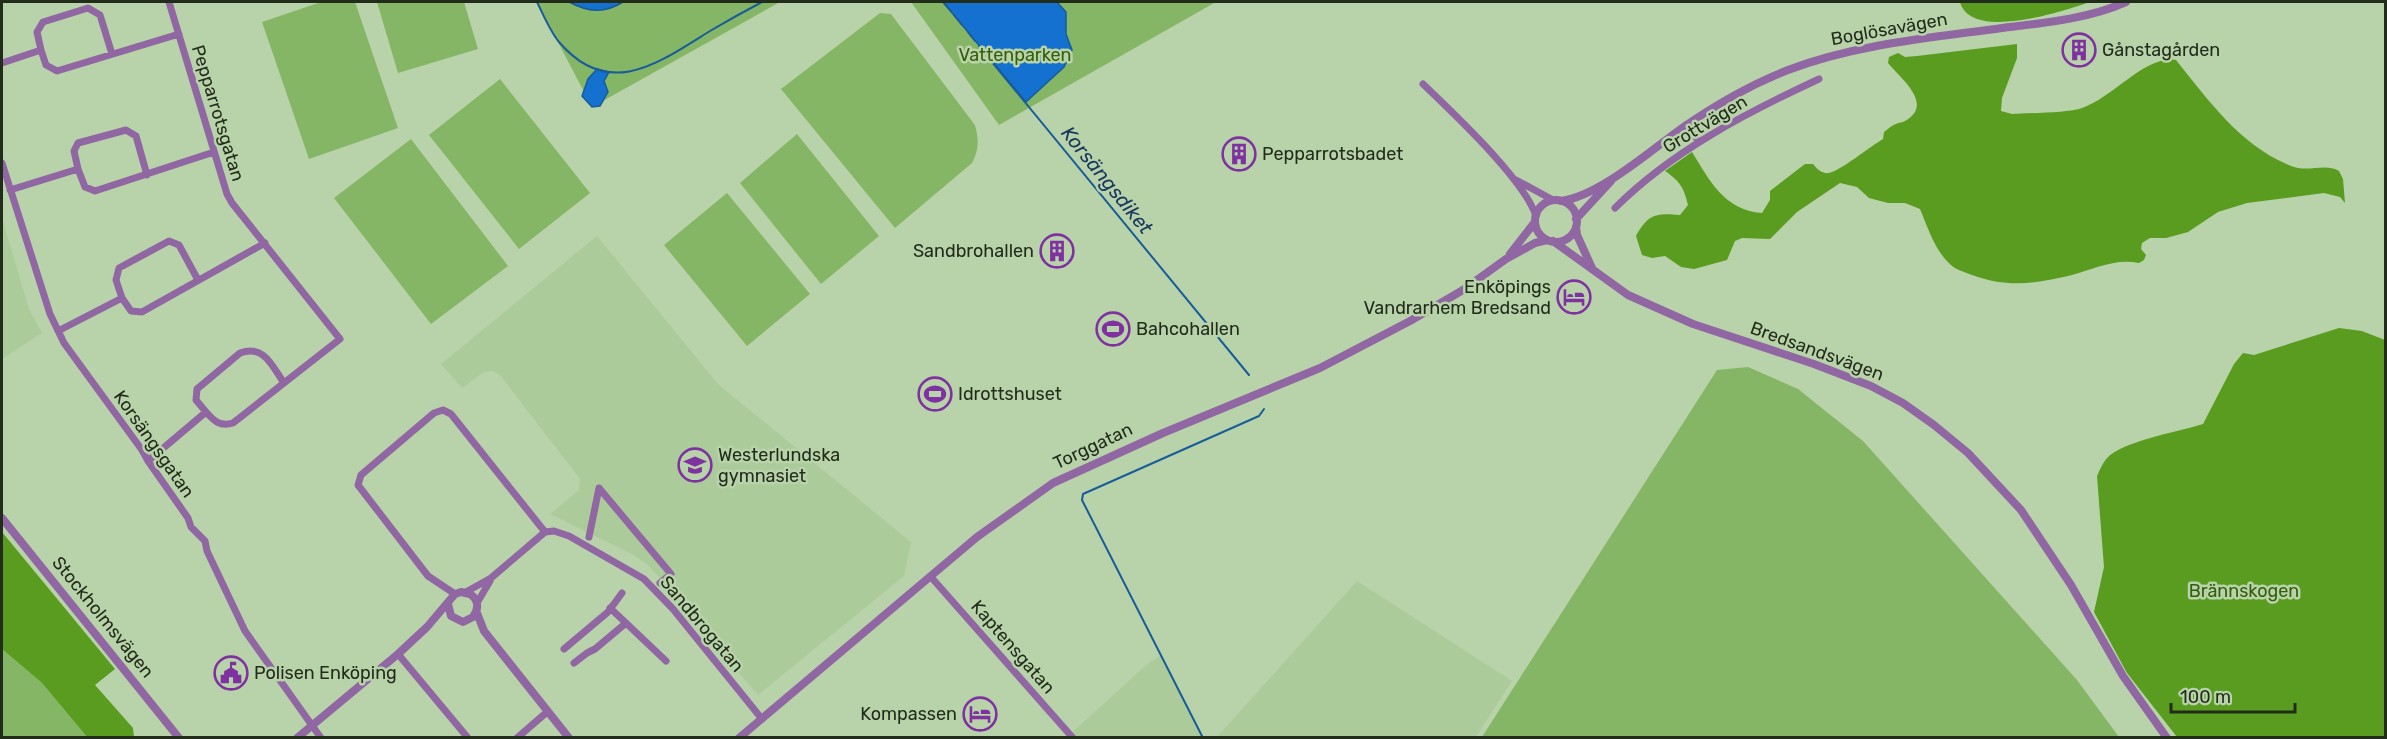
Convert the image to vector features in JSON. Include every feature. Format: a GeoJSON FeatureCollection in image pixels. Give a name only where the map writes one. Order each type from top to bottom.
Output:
{"type":"FeatureCollection","features":[{"type":"Feature","properties":{"kind":"street","name":"Pepparrotsgatan"},"geometry":{"type":"LineString","coordinates":[[169,2],[214,152],[232,203],[340,339],[284,383]]}},
{"type":"Feature","properties":{"kind":"street","name":"Boglösavägen"},"geometry":{"type":"LineString","coordinates":[[1557,200],[1572,199],[1615,176],[1686,125],[1759,83],[1826,57],[1900,41],[2038,24],[2092,13],[2126,2]]}},
{"type":"Feature","properties":{"kind":"street"},"geometry":{"type":"LineString","coordinates":[[112,54],[100,15],[88,8],[43,22],[37,32],[46,65],[57,71],[179,34]]}},
{"type":"Feature","properties":{"kind":"street"},"geometry":{"type":"LineString","coordinates":[[2,63],[41,50]]}},
{"type":"Feature","properties":{"kind":"street","name":"Grottvägen"},"geometry":{"type":"LineString","coordinates":[[1615,208],[1634,189],[1699,141],[1819,79]]}},
{"type":"Feature","properties":{"kind":"street"},"geometry":{"type":"LineString","coordinates":[[1423,84],[1511,177],[1531,204],[1539,233],[1550,240]]}},
{"type":"Feature","properties":{"kind":"street"},"geometry":{"type":"LineString","coordinates":[[1686,125],[1699,141]]}},
{"type":"Feature","properties":{"kind":"street"},"geometry":{"type":"LineString","coordinates":[[147,175],[136,136],[126,130],[78,143],[74,151],[85,187],[95,191],[147,175],[214,152]]}},
{"type":"Feature","properties":{"kind":"street","name":"Korsängsgatan"},"geometry":{"type":"LineString","coordinates":[[2,163],[50,314],[64,343],[142,450],[147,461],[188,518],[191,527],[202,536],[245,631],[321,738]]}},
{"type":"Feature","properties":{"kind":"street"},"geometry":{"type":"LineString","coordinates":[[10,190],[78,169]]}},
{"type":"Feature","properties":{"kind":"street","name":"Boglösavägen"},"geometry":{"type":"LineString","coordinates":[[1576,223],[1615,176]]}},
{"type":"Feature","properties":{"kind":"street"},"geometry":{"type":"LineString","coordinates":[[1511,177],[1572,208],[1577,235],[1592,268]]}},
{"type":"Feature","properties":{"kind":"street","name":"Torggatan"},"geometry":{"type":"LineString","coordinates":[[1506,259],[1535,219],[1541,206],[1557,200]]}},
{"type":"Feature","properties":{"kind":"street","name":"Torggatan"},"geometry":{"type":"LineString","coordinates":[[740,738],[977,537],[1053,483],[1163,433],[1320,368],[1410,321],[1535,243],[1566,239],[1576,223]]}},
{"type":"Feature","properties":{"kind":"street","name":"Bredsandsvägen"},"geometry":{"type":"LineString","coordinates":[[1550,240],[1592,268],[1618,289],[1660,310],[1693,324],[1814,364],[1871,386],[1903,403],[1934,425],[1968,453],[2021,510],[2071,585],[2123,676],[2167,738]]}},
{"type":"Feature","properties":{"kind":"street"},"geometry":{"type":"LineString","coordinates":[[198,280],[179,245],[169,241],[119,268],[116,280],[122,298],[130,311],[142,312],[265,243]]}},
{"type":"Feature","properties":{"kind":"street"},"geometry":{"type":"LineString","coordinates":[[58,331],[122,298]]}},
{"type":"Feature","properties":{"kind":"street"},"geometry":{"type":"LineString","coordinates":[[249,350],[255,350],[265,357],[284,383],[233,423],[227,425],[216,423],[196,400],[198,389],[240,353],[249,350]]}},
{"type":"Feature","properties":{"kind":"street"},"geometry":{"type":"LineString","coordinates":[[442,410],[451,414],[545,532],[491,578],[466,592],[455,594],[428,576],[358,485],[361,475],[434,413],[442,410]]}},
{"type":"Feature","properties":{"kind":"street"},"geometry":{"type":"LineString","coordinates":[[147,461],[206,412]]}},
{"type":"Feature","properties":{"kind":"street"},"geometry":{"type":"LineString","coordinates":[[590,537],[599,488],[671,574],[660,583]]}},
{"type":"Feature","properties":{"kind":"street","name":"Stockholmsvägen"},"geometry":{"type":"LineString","coordinates":[[2,518],[179,738]]}},
{"type":"Feature","properties":{"kind":"street","name":"Sandbrogatan"},"geometry":{"type":"LineString","coordinates":[[545,532],[554,531],[569,536],[644,579],[673,609],[762,719]]}},
{"type":"Feature","properties":{"kind":"street","name":"Kaptensgatan"},"geometry":{"type":"LineString","coordinates":[[931,577],[1070,737]]}},
{"type":"Feature","properties":{"kind":"street"},"geometry":{"type":"LineString","coordinates":[[427,627],[445,619],[473,618],[491,578]]}},
{"type":"Feature","properties":{"kind":"street"},"geometry":{"type":"LineString","coordinates":[[466,592],[474,596],[484,631],[569,738]]}},
{"type":"Feature","properties":{"kind":"street"},"geometry":{"type":"LineString","coordinates":[[564,649],[610,608],[622,593]]}},
{"type":"Feature","properties":{"kind":"street"},"geometry":{"type":"LineString","coordinates":[[297,738],[398,654],[427,627],[455,594]]}},
{"type":"Feature","properties":{"kind":"street"},"geometry":{"type":"LineString","coordinates":[[448,604],[448,611],[458,620],[484,631]]}},
{"type":"Feature","properties":{"kind":"street"},"geometry":{"type":"LineString","coordinates":[[610,608],[666,661]]}},
{"type":"Feature","properties":{"kind":"street"},"geometry":{"type":"LineString","coordinates":[[574,663],[595,649],[626,622]]}},
{"type":"Feature","properties":{"kind":"street"},"geometry":{"type":"LineString","coordinates":[[398,654],[468,738]]}},
{"type":"Feature","properties":{"kind":"street"},"geometry":{"type":"LineString","coordinates":[[517,738],[547,712]]}},
{"type":"Feature","properties":{"kind":"shaded area"},"geometry":{"type":"Polygon","coordinates":[[[2,218],[29,309],[42,333],[2,359],[2,218]]]}},
{"type":"Feature","properties":{"kind":"shaded area","name":"Westerlundska gymnasiet"},"geometry":{"type":"Polygon","coordinates":[[[597,236],[718,384],[911,542],[904,576],[758,695],[699,627],[692,613],[647,564],[630,553],[550,514],[579,490],[580,479],[500,375],[492,371],[484,372],[462,388],[441,364],[597,236]]]}},
{"type":"Feature","properties":{"kind":"shaded area"},"geometry":{"type":"Polygon","coordinates":[[[1357,581],[1512,681],[1476,737],[1217,737],[1357,581]]]}},
{"type":"Feature","properties":{"kind":"shaded area"},"geometry":{"type":"Polygon","coordinates":[[[1161,655],[1203,737],[1066,738],[1144,667],[1161,655]]]}},
{"type":"Feature","properties":{"kind":"green space"},"geometry":{"type":"Polygon","coordinates":[[[321,2],[355,2],[398,128],[309,159],[262,22],[321,2]]]}},
{"type":"Feature","properties":{"kind":"green space"},"geometry":{"type":"Polygon","coordinates":[[[377,2],[464,2],[478,49],[398,73],[377,2]]]}},
{"type":"Feature","properties":{"kind":"green space"},"geometry":{"type":"Polygon","coordinates":[[[537,2],[780,2],[592,107],[537,2]]]}},
{"type":"Feature","properties":{"kind":"green space","name":"Vattenparken"},"geometry":{"type":"Polygon","coordinates":[[[911,2],[1216,2],[999,125],[911,2]]]}},
{"type":"Feature","properties":{"kind":"green space"},"geometry":{"type":"Polygon","coordinates":[[[1960,2],[2090,2],[2040,17],[1999,22],[1981,20],[1968,14],[1960,2]]]}},
{"type":"Feature","properties":{"kind":"green space"},"geometry":{"type":"Polygon","coordinates":[[[880,13],[891,14],[975,125],[978,140],[972,163],[895,228],[781,89],[880,13]]]}},
{"type":"Feature","properties":{"kind":"green space"},"geometry":{"type":"Polygon","coordinates":[[[2017,44],[2017,58],[2002,98],[2001,111],[2012,114],[2076,110],[2094,103],[2153,64],[2164,60],[2176,60],[2214,107],[2258,148],[2294,167],[2329,168],[2339,171],[2343,179],[2345,203],[2340,197],[2324,193],[2247,203],[2218,212],[2188,232],[2166,238],[2150,238],[2142,243],[2141,249],[2146,255],[2139,263],[2113,263],[2045,281],[2009,283],[1985,279],[1953,267],[1936,246],[1920,209],[1905,203],[1888,203],[1869,198],[1857,187],[1840,183],[1797,212],[1770,239],[1742,238],[1735,241],[1727,260],[1694,269],[1681,267],[1665,256],[1652,258],[1642,255],[1636,236],[1645,223],[1654,216],[1680,215],[1688,205],[1681,185],[1665,171],[1692,152],[1712,183],[1728,200],[1749,211],[1762,213],[1770,200],[1770,191],[1805,164],[1813,164],[1824,173],[1834,171],[1883,139],[1884,132],[1890,127],[1905,121],[1913,114],[1917,107],[1916,99],[1907,83],[1888,63],[1889,57],[1898,53],[1905,57],[2017,44]]]}},
{"type":"Feature","properties":{"kind":"green space"},"geometry":{"type":"Polygon","coordinates":[[[500,79],[590,193],[519,249],[429,135],[500,79]]]}},
{"type":"Feature","properties":{"kind":"green space"},"geometry":{"type":"Polygon","coordinates":[[[797,134],[879,236],[821,284],[740,183],[797,134]]]}},
{"type":"Feature","properties":{"kind":"green space"},"geometry":{"type":"Polygon","coordinates":[[[411,139],[508,266],[431,324],[334,198],[411,139]]]}},
{"type":"Feature","properties":{"kind":"green space"},"geometry":{"type":"Polygon","coordinates":[[[727,193],[810,294],[747,346],[664,245],[727,193]]]}},
{"type":"Feature","properties":{"kind":"green space","name":"Brännskogen"},"geometry":{"type":"Polygon","coordinates":[[[2339,328],[2362,331],[2385,340],[2385,737],[2177,737],[2127,673],[2094,612],[2104,567],[2097,476],[2108,457],[2122,448],[2203,424],[2234,364],[2243,353],[2254,355],[2339,328]]]}},
{"type":"Feature","properties":{"kind":"green space"},"geometry":{"type":"Polygon","coordinates":[[[1748,367],[1798,389],[1863,441],[2077,680],[2119,737],[1482,737],[1717,370],[1748,367]]]}},
{"type":"Feature","properties":{"kind":"green space"},"geometry":{"type":"Polygon","coordinates":[[[2,532],[115,669],[95,685],[133,728],[134,737],[87,737],[42,683],[2,649],[2,532]]]}},
{"type":"Feature","properties":{"kind":"green space"},"geometry":{"type":"Polygon","coordinates":[[[2,649],[42,683],[87,737],[2,737],[2,649]]]}},
{"type":"Feature","properties":{"kind":"water"},"geometry":{"type":"Polygon","coordinates":[[[569,2],[623,2],[603,10],[589,10],[569,2]]]}},
{"type":"Feature","properties":{"kind":"water"},"geometry":{"type":"Polygon","coordinates":[[[943,2],[1057,2],[1066,12],[1066,34],[1072,50],[1064,67],[1026,102],[943,2]]]}},
{"type":"Feature","properties":{"kind":"water"},"geometry":{"type":"Polygon","coordinates":[[[597,69],[609,72],[604,81],[608,92],[600,106],[592,107],[582,96],[588,79],[597,69]]]}},
{"type":"Feature","properties":{"kind":"waterway","name":"Korsängsdiket"},"geometry":{"type":"LineString","coordinates":[[537,2],[556,38],[578,60],[597,70],[616,73],[653,64],[762,2]]}},
{"type":"Feature","properties":{"kind":"waterway","name":"Korsängsdiket"},"geometry":{"type":"LineString","coordinates":[[943,2],[951,11]]}},
{"type":"Feature","properties":{"kind":"waterway","name":"Korsängsdiket"},"geometry":{"type":"LineString","coordinates":[[954,15],[962,25]]}},
{"type":"Feature","properties":{"kind":"waterway","name":"Korsängsdiket"},"geometry":{"type":"LineString","coordinates":[[968,32],[975,41]]}},
{"type":"Feature","properties":{"kind":"waterway","name":"Korsängsdiket"},"geometry":{"type":"LineString","coordinates":[[979,46],[987,55]]}},
{"type":"Feature","properties":{"kind":"waterway","name":"Korsängsdiket"},"geometry":{"type":"LineString","coordinates":[[992,62],[1249,375]]}},
{"type":"Feature","properties":{"kind":"waterway","name":"Korsängsdiket"},"geometry":{"type":"LineString","coordinates":[[1203,738],[1082,500],[1083,494],[1259,416],[1264,409]]}},
{"type":"Feature","properties":{"kind":"place","name":"Gånstagården"},"geometry":{"type":"Point","coordinates":[2079,50]}},
{"type":"Feature","properties":{"kind":"place","name":"Pepparrotsbadet"},"geometry":{"type":"Point","coordinates":[1239,154]}},
{"type":"Feature","properties":{"kind":"place","name":"Sandbrohallen"},"geometry":{"type":"Point","coordinates":[1057,251]}},
{"type":"Feature","properties":{"kind":"place","name":"Enköpings Vandrarhem Bredsand"},"geometry":{"type":"Point","coordinates":[1574,297]}},
{"type":"Feature","properties":{"kind":"place","name":"Bahcohallen"},"geometry":{"type":"Point","coordinates":[1113,329]}},
{"type":"Feature","properties":{"kind":"place","name":"Idrottshuset"},"geometry":{"type":"Point","coordinates":[935,394]}},
{"type":"Feature","properties":{"kind":"place","name":"Westerlundska gymnasiet"},"geometry":{"type":"Point","coordinates":[695,465]}},
{"type":"Feature","properties":{"kind":"place","name":"Polisen Enköping"},"geometry":{"type":"Point","coordinates":[231,673]}},
{"type":"Feature","properties":{"kind":"place","name":"Kompassen"},"geometry":{"type":"Point","coordinates":[980,714]}}]}
